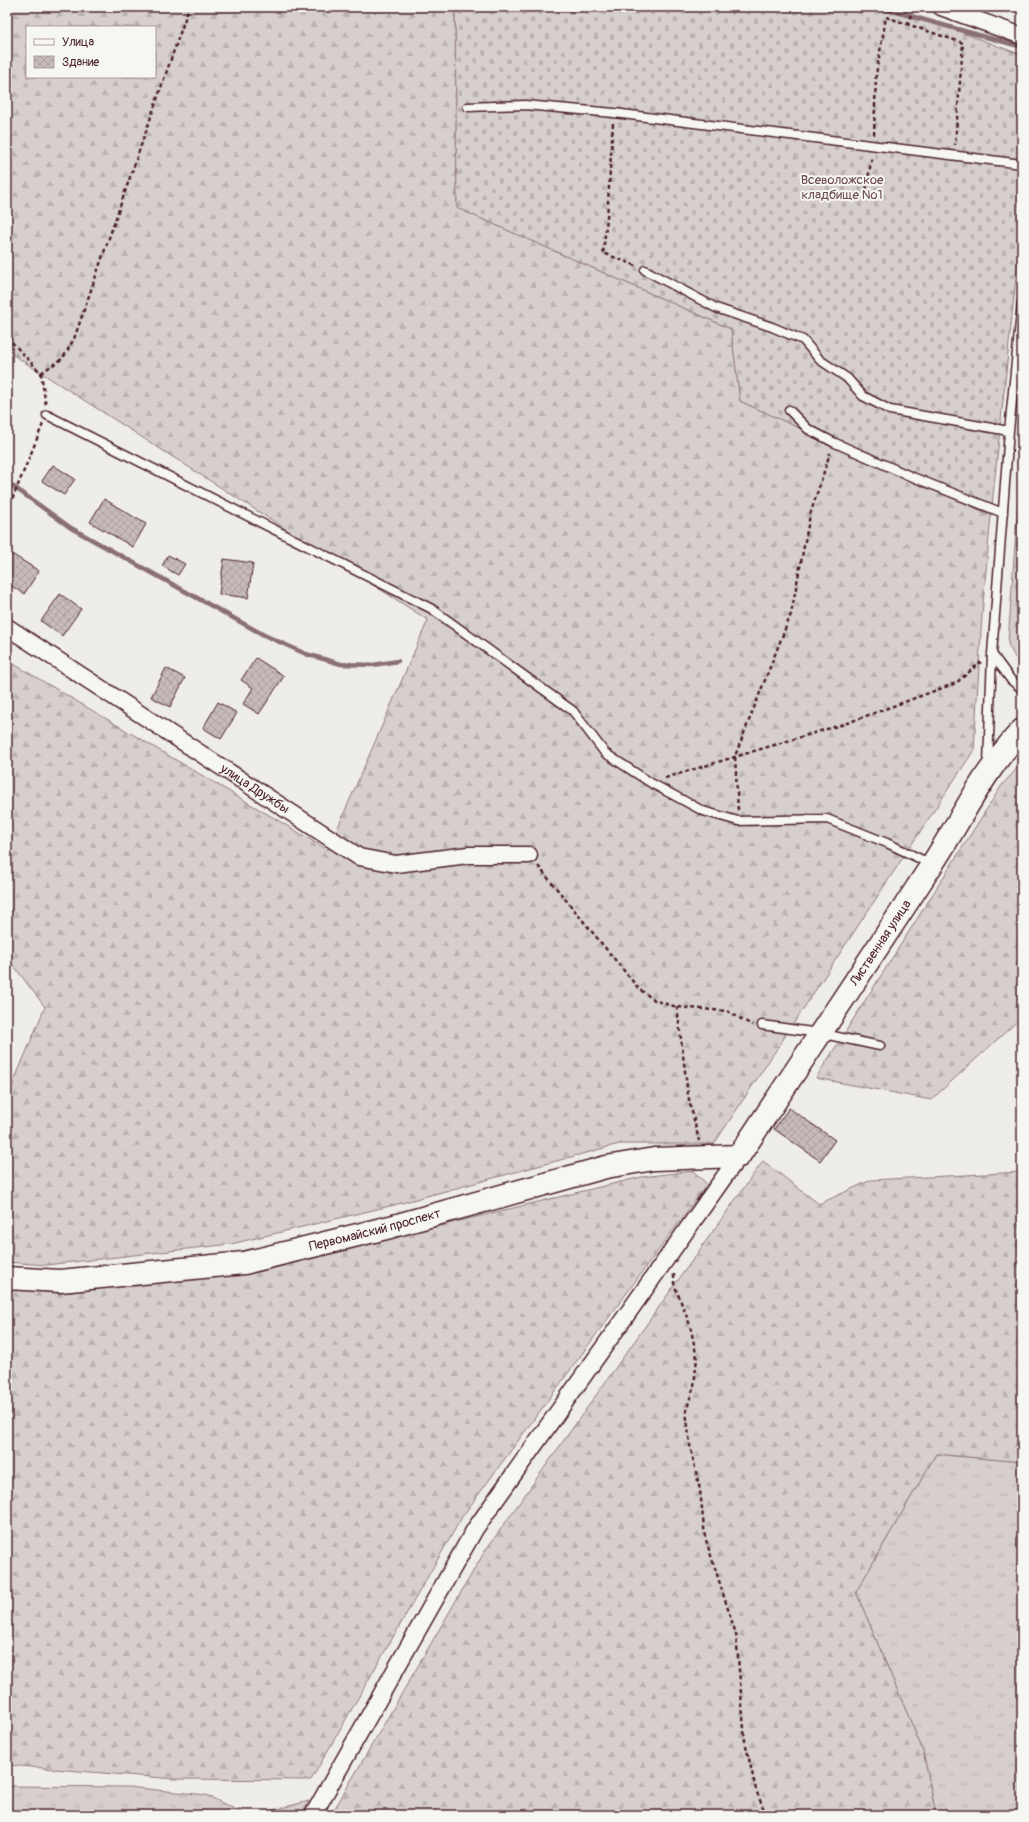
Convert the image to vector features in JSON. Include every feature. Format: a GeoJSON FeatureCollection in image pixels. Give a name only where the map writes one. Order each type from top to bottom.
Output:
{"type":"FeatureCollection","features":[{"type":"Feature","properties":{"kind":"street"},"geometry":{"type":"LineString","coordinates":[[941,7],[1022,36]]}},
{"type":"Feature","properties":{"kind":"street","name":"улица Дружбы"},"geometry":{"type":"LineString","coordinates":[[7,627],[359,857],[396,864],[468,855],[529,855]]}},
{"type":"Feature","properties":{"kind":"street","name":"Лиственная улица"},"geometry":{"type":"LineString","coordinates":[[739,1156],[819,1033],[932,865],[988,772],[1007,746],[1022,730]]}},
{"type":"Feature","properties":{"kind":"street"},"geometry":{"type":"LineString","coordinates":[[313,1815],[475,1529],[739,1156]]}},
{"type":"Feature","properties":{"kind":"street","name":"Первомайский проспект"},"geometry":{"type":"LineString","coordinates":[[7,1278],[60,1281],[244,1263],[390,1227],[606,1167],[654,1159],[739,1156]]}},
{"type":"Feature","properties":{"kind":"lane"},"geometry":{"type":"LineString","coordinates":[[468,107],[525,105],[614,113],[1022,164]]}},
{"type":"Feature","properties":{"kind":"lane"},"geometry":{"type":"LineString","coordinates":[[645,270],[716,308],[772,327],[803,340],[820,360],[847,378],[863,396],[890,410],[1009,431]]}},
{"type":"Feature","properties":{"kind":"lane"},"geometry":{"type":"LineString","coordinates":[[988,772],[992,654],[1002,513],[1022,302]]}},
{"type":"Feature","properties":{"kind":"lane"},"geometry":{"type":"LineString","coordinates":[[789,410],[808,429],[833,442],[910,476],[1002,513]]}},
{"type":"Feature","properties":{"kind":"lane"},"geometry":{"type":"LineString","coordinates":[[47,414],[432,609],[573,711],[606,754],[651,783],[703,811],[738,821],[827,819],[887,843],[932,865]]}},
{"type":"Feature","properties":{"kind":"lane"},"geometry":{"type":"LineString","coordinates":[[992,654],[1011,680],[1022,689]]}},
{"type":"Feature","properties":{"kind":"lane"},"geometry":{"type":"LineString","coordinates":[[762,1025],[819,1033],[880,1046]]}},
{"type":"Feature","properties":{"kind":"path"},"geometry":{"type":"LineString","coordinates":[[40,373],[63,358],[74,339],[189,7]]}},
{"type":"Feature","properties":{"kind":"path"},"geometry":{"type":"LineString","coordinates":[[907,25],[914,7]]}},
{"type":"Feature","properties":{"kind":"path"},"geometry":{"type":"LineString","coordinates":[[865,197],[874,146],[876,75],[886,17],[963,43],[955,156]]}},
{"type":"Feature","properties":{"kind":"path"},"geometry":{"type":"LineString","coordinates":[[614,113],[607,218],[603,253],[645,270]]}},
{"type":"Feature","properties":{"kind":"path"},"geometry":{"type":"LineString","coordinates":[[7,217],[10,339]]}},
{"type":"Feature","properties":{"kind":"path"},"geometry":{"type":"LineString","coordinates":[[7,337],[40,373],[47,414],[7,512]]}},
{"type":"Feature","properties":{"kind":"path"},"geometry":{"type":"LineString","coordinates":[[738,821],[735,756],[791,614],[810,515],[833,442]]}},
{"type":"Feature","properties":{"kind":"path"},"geometry":{"type":"LineString","coordinates":[[651,783],[846,723],[956,683],[992,654]]}},
{"type":"Feature","properties":{"kind":"path"},"geometry":{"type":"LineString","coordinates":[[529,855],[639,989],[656,1002],[677,1007],[727,1011],[750,1025],[762,1025]]}},
{"type":"Feature","properties":{"kind":"path"},"geometry":{"type":"LineString","coordinates":[[677,1007],[688,1096],[703,1157]]}},
{"type":"Feature","properties":{"kind":"path"},"geometry":{"type":"LineString","coordinates":[[674,1269],[674,1284],[690,1325],[696,1358],[694,1386],[686,1411],[690,1445],[700,1490],[706,1537],[736,1634],[745,1741],[756,1790],[766,1815]]}},
{"type":"Feature","properties":{"kind":"green space"},"geometry":{"type":"Polygon","coordinates":[[[7,7],[455,7],[457,208],[731,329],[740,401],[991,515],[982,615],[974,750],[714,1144],[619,1144],[394,1205],[231,1244],[46,1265],[7,1262],[7,1098],[45,1007],[7,957],[7,660],[328,850],[428,620],[7,351],[7,7]]]}},
{"type":"Feature","properties":{"kind":"green space","name":"Всеволожское кладбище №1"},"geometry":{"type":"Polygon","coordinates":[[[455,7],[893,7],[1022,55],[1022,220],[991,515],[740,401],[731,329],[457,208],[455,7]]]}},
{"type":"Feature","properties":{"kind":"green space"},"geometry":{"type":"Polygon","coordinates":[[[1022,444],[1022,671],[1008,644],[1022,444]]]}},
{"type":"Feature","properties":{"kind":"green space"},"geometry":{"type":"Polygon","coordinates":[[[1022,763],[1022,1017],[931,1100],[816,1078],[1002,785],[1022,763]]]}},
{"type":"Feature","properties":{"kind":"green space"},"geometry":{"type":"Polygon","coordinates":[[[763,1161],[819,1204],[871,1180],[1022,1172],[1022,1462],[936,1454],[856,1592],[923,1751],[936,1815],[331,1815],[485,1551],[763,1161]]]}},
{"type":"Feature","properties":{"kind":"green space"},"geometry":{"type":"Polygon","coordinates":[[[693,1171],[707,1184],[462,1517],[311,1780],[174,1779],[7,1765],[7,1289],[61,1293],[245,1273],[641,1177],[693,1171]]]}},
{"type":"Feature","properties":{"kind":"green space"},"geometry":{"type":"Polygon","coordinates":[[[936,1454],[1022,1462],[1022,1815],[936,1815],[923,1751],[856,1592],[936,1454]]]}},
{"type":"Feature","properties":{"kind":"green space"},"geometry":{"type":"Polygon","coordinates":[[[7,1786],[128,1787],[206,1795],[247,1815],[7,1815],[7,1786]]]}},
{"type":"Feature","properties":{"kind":"green space"},"geometry":{"type":"Polygon","coordinates":[[[309,1801],[301,1815],[253,1815],[309,1801]]]}},
{"type":"Feature","properties":{"kind":"building"},"geometry":{"type":"Polygon","coordinates":[[[53,465],[75,479],[64,495],[42,481],[53,465]]]}},
{"type":"Feature","properties":{"kind":"building"},"geometry":{"type":"Polygon","coordinates":[[[104,499],[146,524],[133,547],[90,522],[104,499]]]}},
{"type":"Feature","properties":{"kind":"building"},"geometry":{"type":"Polygon","coordinates":[[[7,551],[39,571],[24,594],[7,583],[7,551]]]}},
{"type":"Feature","properties":{"kind":"building"},"geometry":{"type":"Polygon","coordinates":[[[168,555],[185,564],[178,575],[162,566],[168,555]]]}},
{"type":"Feature","properties":{"kind":"building"},"geometry":{"type":"Polygon","coordinates":[[[224,559],[253,563],[248,598],[219,594],[224,559]]]}},
{"type":"Feature","properties":{"kind":"building"},"geometry":{"type":"Polygon","coordinates":[[[60,594],[81,609],[62,636],[41,621],[60,594]]]}},
{"type":"Feature","properties":{"kind":"building"},"geometry":{"type":"Polygon","coordinates":[[[256,658],[284,676],[259,714],[243,704],[253,688],[241,680],[256,658]]]}},
{"type":"Feature","properties":{"kind":"building"},"geometry":{"type":"Polygon","coordinates":[[[166,668],[185,678],[170,707],[151,697],[166,668]]]}},
{"type":"Feature","properties":{"kind":"building"},"geometry":{"type":"Polygon","coordinates":[[[218,702],[237,713],[221,739],[203,728],[218,702]]]}},
{"type":"Feature","properties":{"kind":"building"},"geometry":{"type":"Polygon","coordinates":[[[789,1108],[835,1140],[820,1161],[774,1129],[789,1108]]]}},
{"type":"Feature","properties":{"kind":"waterway"},"geometry":{"type":"LineString","coordinates":[[878,7],[1022,47]]}},
{"type":"Feature","properties":{"kind":"waterway"},"geometry":{"type":"LineString","coordinates":[[7,482],[71,528],[264,635],[306,654],[341,664],[373,665],[398,661]]}}]}
